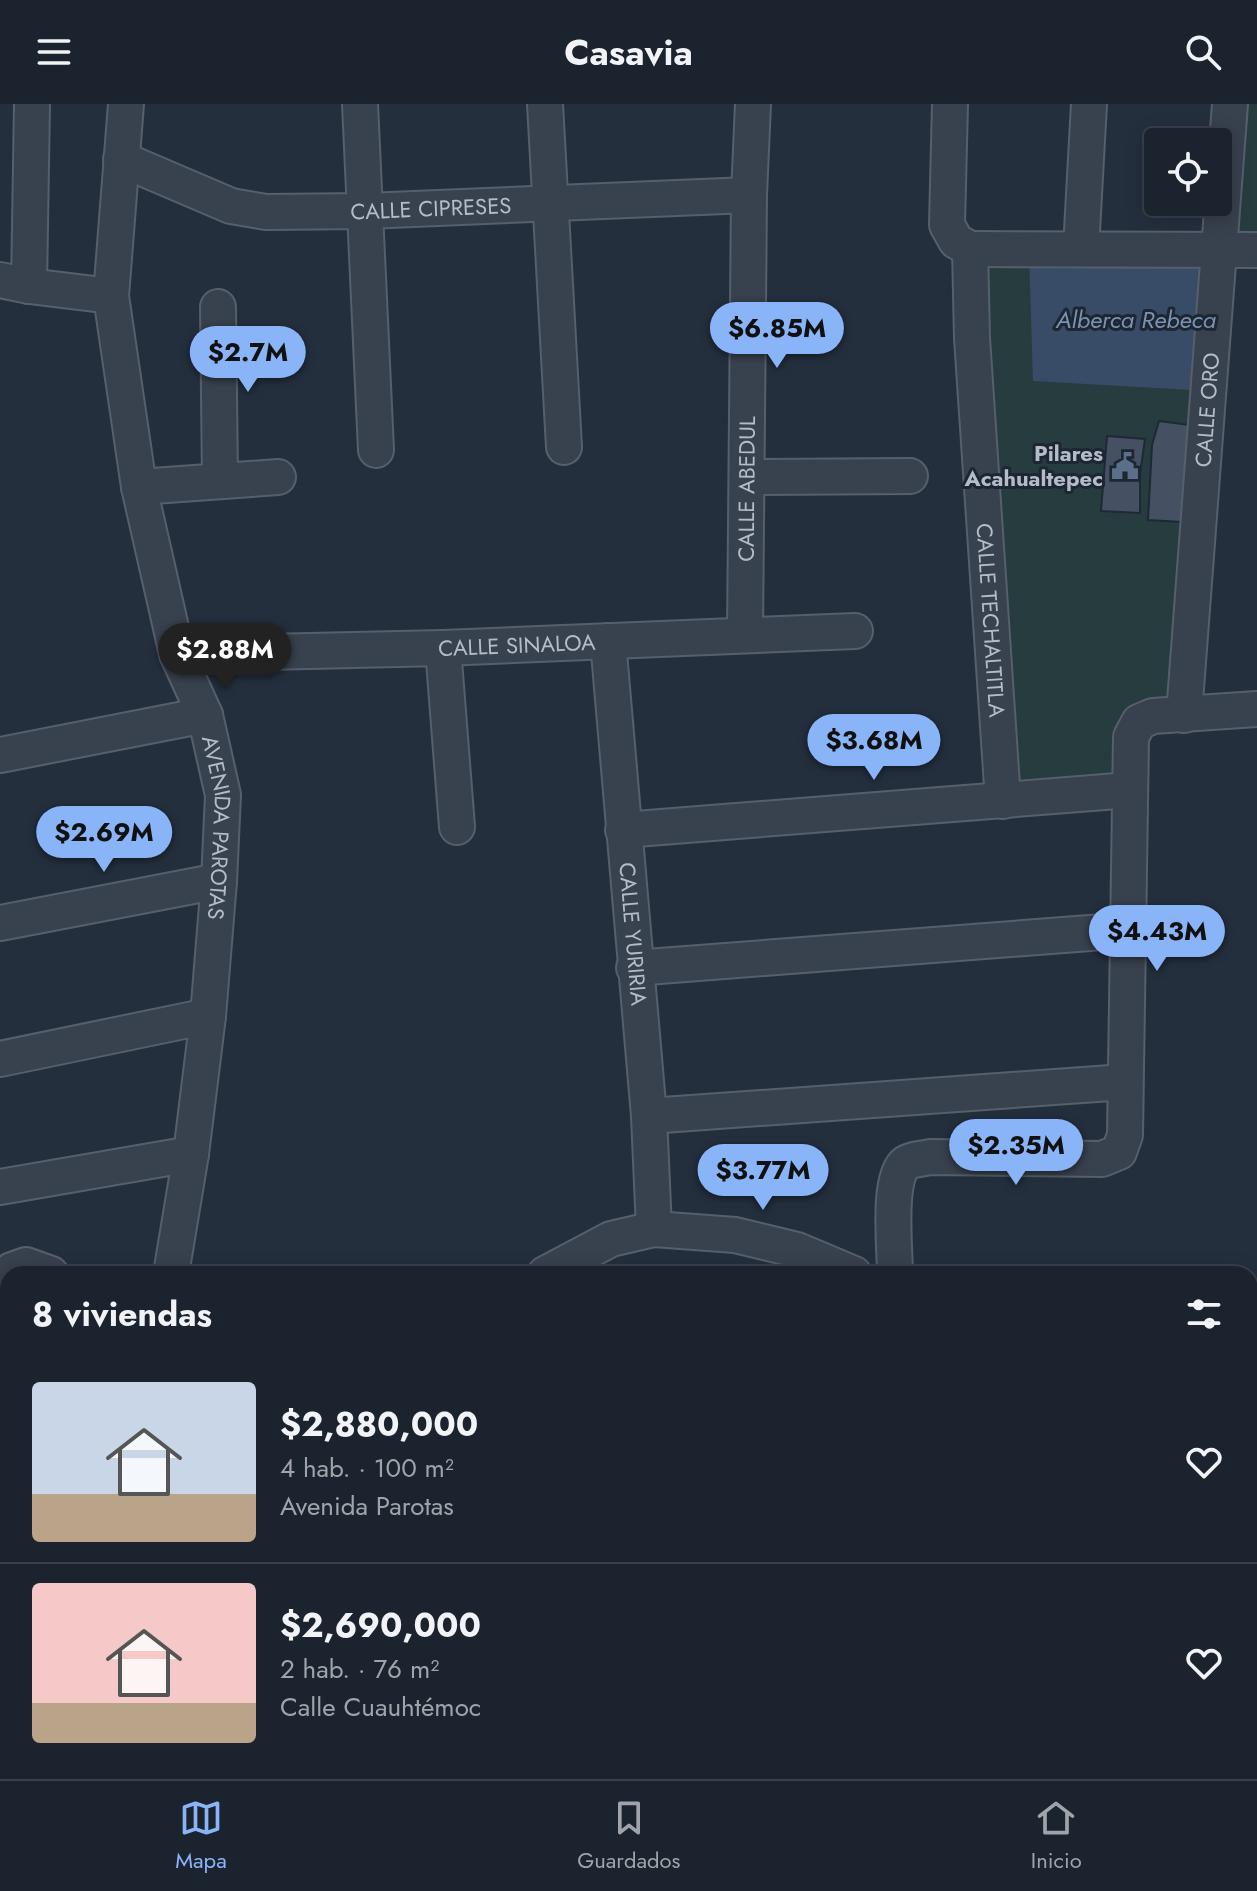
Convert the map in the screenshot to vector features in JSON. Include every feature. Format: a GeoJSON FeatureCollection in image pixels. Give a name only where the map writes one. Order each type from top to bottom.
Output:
{"type":"FeatureCollection","features":[{"type":"Feature","properties":{"kind":"street"},"geometry":{"type":"LineString","coordinates":[[32,104],[14,283],[111,296]]}},
{"type":"Feature","properties":{"kind":"street","name":"AVENIDA PAROTAS"},"geometry":{"type":"LineString","coordinates":[[126,104],[111,296],[139,487],[177,654],[205,715],[223,795],[208,1016],[191,1154],[172,1266]]}},
{"type":"Feature","properties":{"kind":"street"},"geometry":{"type":"LineString","coordinates":[[360,104],[376,450]]}},
{"type":"Feature","properties":{"kind":"street"},"geometry":{"type":"LineString","coordinates":[[545,104],[564,447]]}},
{"type":"Feature","properties":{"kind":"street","name":"CALLE ABEDUL"},"geometry":{"type":"LineString","coordinates":[[745,635],[749,195],[753,104]]}},
{"type":"Feature","properties":{"kind":"street"},"geometry":{"type":"LineString","coordinates":[[950,104],[947,225],[956,241],[970,249],[1257,250]]}},
{"type":"Feature","properties":{"kind":"street"},"geometry":{"type":"LineString","coordinates":[[1081,249],[1089,104]]}},
{"type":"Feature","properties":{"kind":"street","name":"CALLE ORO"},"geometry":{"type":"LineString","coordinates":[[1168,716],[1219,251],[1230,104]]}},
{"type":"Feature","properties":{"kind":"street","name":"CALLE CIPRESES"},"geometry":{"type":"LineString","coordinates":[[121,159],[231,206],[266,212],[552,205],[749,195]]}},
{"type":"Feature","properties":{"kind":"street","name":"CALLE TECHALTITLA"},"geometry":{"type":"LineString","coordinates":[[970,249],[972,338],[1003,801]]}},
{"type":"Feature","properties":{"kind":"street"},"geometry":{"type":"LineString","coordinates":[[218,307],[220,481]]}},
{"type":"Feature","properties":{"kind":"street"},"geometry":{"type":"LineString","coordinates":[[747,477],[910,476]]}},
{"type":"Feature","properties":{"kind":"street"},"geometry":{"type":"LineString","coordinates":[[139,487],[278,477]]}},
{"type":"Feature","properties":{"kind":"street","name":"CALLE SINALOA"},"geometry":{"type":"LineString","coordinates":[[177,654],[443,648],[855,631]]}},
{"type":"Feature","properties":{"kind":"street","name":"CALLE YURIRIA"},"geometry":{"type":"LineString","coordinates":[[608,641],[649,1116],[654,1229]]}},
{"type":"Feature","properties":{"kind":"street"},"geometry":{"type":"LineString","coordinates":[[443,648],[457,827]]}},
{"type":"Feature","properties":{"kind":"street"},"geometry":{"type":"LineString","coordinates":[[895,1266],[895,1186],[899,1170],[908,1161],[930,1157],[1102,1159],[1119,1152],[1125,1135],[1131,737],[1139,722],[1168,716],[1257,709]]}},
{"type":"Feature","properties":{"kind":"street"},"geometry":{"type":"LineString","coordinates":[[0,755],[205,715]]}},
{"type":"Feature","properties":{"kind":"street"},"geometry":{"type":"LineString","coordinates":[[623,830],[1130,790]]}},
{"type":"Feature","properties":{"kind":"street"},"geometry":{"type":"LineString","coordinates":[[0,923],[219,881]]}},
{"type":"Feature","properties":{"kind":"street"},"geometry":{"type":"LineString","coordinates":[[634,968],[1129,930]]}},
{"type":"Feature","properties":{"kind":"street"},"geometry":{"type":"LineString","coordinates":[[0,1059],[208,1016]]}},
{"type":"Feature","properties":{"kind":"street"},"geometry":{"type":"LineString","coordinates":[[649,1116],[1125,1082]]}},
{"type":"Feature","properties":{"kind":"street"},"geometry":{"type":"LineString","coordinates":[[0,1187],[191,1154]]}},
{"type":"Feature","properties":{"kind":"street"},"geometry":{"type":"LineString","coordinates":[[560,1266],[611,1239],[654,1229],[735,1235],[797,1250],[835,1266]]}},
{"type":"Feature","properties":{"kind":"green space"},"geometry":{"type":"Polygon","coordinates":[[[1240,104],[1257,104],[1257,241],[1225,242],[1228,216],[1232,216],[1232,178],[1240,104]]]}},
{"type":"Feature","properties":{"kind":"green space"},"geometry":{"type":"Polygon","coordinates":[[[1219,251],[1184,715],[1153,716],[1130,790],[1011,792],[979,258],[1219,251]]]}},
{"type":"Feature","properties":{"kind":"water","name":"Alberca Rebeca"},"geometry":{"type":"Polygon","coordinates":[[[1219,251],[1192,390],[1033,381],[1029,254],[1219,251]]]}},
{"type":"Feature","properties":{"kind":"building"},"geometry":{"type":"Polygon","coordinates":[[[1159,421],[1190,425],[1182,522],[1148,520],[1152,445],[1159,421]]]}},
{"type":"Feature","properties":{"kind":"building"},"geometry":{"type":"Polygon","coordinates":[[[1107,436],[1145,439],[1140,474],[1140,513],[1101,511],[1107,436]]]}},
{"type":"Feature","properties":{"kind":"place","name":"Pilares Acahualtepec"},"geometry":{"type":"Point","coordinates":[1125,466]}}]}
